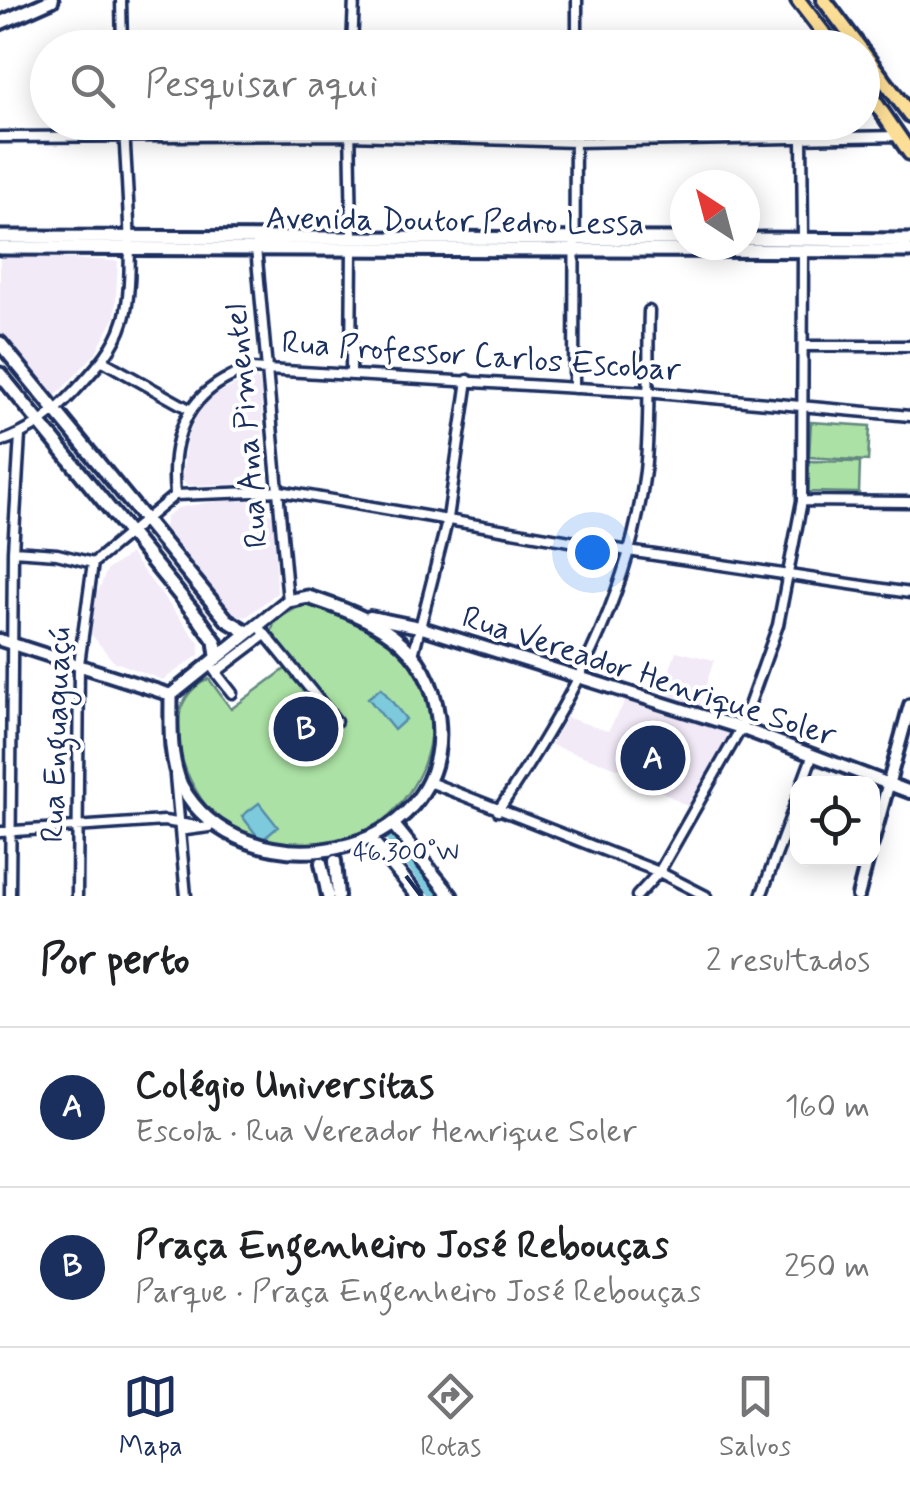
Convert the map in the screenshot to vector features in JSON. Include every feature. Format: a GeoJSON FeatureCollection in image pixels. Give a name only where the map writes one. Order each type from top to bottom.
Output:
{"type":"FeatureCollection","features":[{"type":"Feature","properties":{"kind":"main road"},"geometry":{"type":"LineString","coordinates":[[0,23],[52,0]]}},
{"type":"Feature","properties":{"kind":"main road"},"geometry":{"type":"LineString","coordinates":[[798,0],[821,30]]}},
{"type":"Feature","properties":{"kind":"main road"},"geometry":{"type":"LineString","coordinates":[[824,0],[847,30]]}},
{"type":"Feature","properties":{"kind":"main road"},"geometry":{"type":"LineString","coordinates":[[880,74],[910,114]]}},
{"type":"Feature","properties":{"kind":"main road"},"geometry":{"type":"LineString","coordinates":[[880,107],[910,152]]}},
{"type":"Feature","properties":{"kind":"main road","name":"Avenida Doutor Pedro Lessa"},"geometry":{"type":"LineString","coordinates":[[0,237],[256,248],[352,242]]}},
{"type":"Feature","properties":{"kind":"main road","name":"Avenida Doutor Pedro Lessa"},"geometry":{"type":"LineString","coordinates":[[577,246],[670,240]]}},
{"type":"Feature","properties":{"kind":"main road","name":"Avenida Doutor Pedro Lessa"},"geometry":{"type":"LineString","coordinates":[[760,240],[910,251]]}},
{"type":"Feature","properties":{"kind":"main road","name":"Avenida Doutor Pedro Lessa"},"geometry":{"type":"LineString","coordinates":[[0,248],[127,242],[577,246],[910,240]]}},
{"type":"Feature","properties":{"kind":"main road"},"geometry":{"type":"LineString","coordinates":[[0,342],[227,620],[256,630]]}},
{"type":"Feature","properties":{"kind":"main road"},"geometry":{"type":"LineString","coordinates":[[0,374],[209,634],[214,664]]}},
{"type":"Feature","properties":{"kind":"main road"},"geometry":{"type":"LineString","coordinates":[[308,597],[370,618],[412,655],[436,701],[438,754],[432,783],[396,828],[374,843],[328,862],[264,859],[203,826],[175,767],[171,695],[256,630],[288,600],[308,597]]}},
{"type":"Feature","properties":{"kind":"main road"},"geometry":{"type":"LineString","coordinates":[[209,634],[227,620]]}},
{"type":"Feature","properties":{"kind":"main road"},"geometry":{"type":"LineString","coordinates":[[396,828],[451,896]]}},
{"type":"Feature","properties":{"kind":"main road"},"geometry":{"type":"LineString","coordinates":[[374,843],[418,896]]}},
{"type":"Feature","properties":{"kind":"street"},"geometry":{"type":"LineString","coordinates":[[122,0],[122,30]]}},
{"type":"Feature","properties":{"kind":"street"},"geometry":{"type":"LineString","coordinates":[[353,30],[354,0]]}},
{"type":"Feature","properties":{"kind":"street"},"geometry":{"type":"LineString","coordinates":[[576,30],[577,0]]}},
{"type":"Feature","properties":{"kind":"street"},"geometry":{"type":"LineString","coordinates":[[880,136],[901,136]]}},
{"type":"Feature","properties":{"kind":"street"},"geometry":{"type":"LineString","coordinates":[[0,137],[30,137]]}},
{"type":"Feature","properties":{"kind":"street"},"geometry":{"type":"LineString","coordinates":[[0,442],[39,425],[56,412],[102,361],[124,322],[124,140]]}},
{"type":"Feature","properties":{"kind":"street"},"geometry":{"type":"LineString","coordinates":[[350,140],[351,372]]}},
{"type":"Feature","properties":{"kind":"street"},"geometry":{"type":"LineString","coordinates":[[500,140],[651,140]]}},
{"type":"Feature","properties":{"kind":"street"},"geometry":{"type":"LineString","coordinates":[[637,896],[658,872],[741,728],[778,625],[790,576],[802,501],[802,140]]}},
{"type":"Feature","properties":{"kind":"street"},"geometry":{"type":"LineString","coordinates":[[574,388],[575,142]]}},
{"type":"Feature","properties":{"kind":"street","name":"Rua Ana Pimentel"},"geometry":{"type":"LineString","coordinates":[[256,248],[288,600]]}},
{"type":"Feature","properties":{"kind":"street"},"geometry":{"type":"LineString","coordinates":[[498,811],[580,678],[611,610],[645,471],[649,311]]}},
{"type":"Feature","properties":{"kind":"street"},"geometry":{"type":"LineString","coordinates":[[803,346],[910,346]]}},
{"type":"Feature","properties":{"kind":"street"},"geometry":{"type":"LineString","coordinates":[[102,361],[189,408],[176,442],[175,495]]}},
{"type":"Feature","properties":{"kind":"street","name":"Rua Professor Carlos Escobar"},"geometry":{"type":"LineString","coordinates":[[189,408],[230,375],[267,367],[646,392],[910,416]]}},
{"type":"Feature","properties":{"kind":"street"},"geometry":{"type":"LineString","coordinates":[[412,655],[448,518],[468,380]]}},
{"type":"Feature","properties":{"kind":"street"},"geometry":{"type":"LineString","coordinates":[[10,896],[6,642],[20,435]]}},
{"type":"Feature","properties":{"kind":"street"},"geometry":{"type":"LineString","coordinates":[[13,552],[57,554],[94,563],[175,495],[280,491],[628,551],[910,592]]}},
{"type":"Feature","properties":{"kind":"street"},"geometry":{"type":"LineString","coordinates":[[802,501],[910,502]]}},
{"type":"Feature","properties":{"kind":"street","name":"Rua Enguaguaçú"},"geometry":{"type":"LineString","coordinates":[[78,896],[79,664],[94,563]]}},
{"type":"Feature","properties":{"kind":"street","name":"Rua Vereador Henrique Soler"},"geometry":{"type":"LineString","coordinates":[[370,618],[419,627],[741,728],[910,792]]}},
{"type":"Feature","properties":{"kind":"street"},"geometry":{"type":"LineString","coordinates":[[256,630],[336,721]]}},
{"type":"Feature","properties":{"kind":"street"},"geometry":{"type":"LineString","coordinates":[[6,642],[171,695]]}},
{"type":"Feature","properties":{"kind":"street"},"geometry":{"type":"LineString","coordinates":[[214,664],[232,693]]}},
{"type":"Feature","properties":{"kind":"street"},"geometry":{"type":"LineString","coordinates":[[880,818],[909,711]]}},
{"type":"Feature","properties":{"kind":"street"},"geometry":{"type":"LineString","coordinates":[[805,776],[812,757]]}},
{"type":"Feature","properties":{"kind":"street"},"geometry":{"type":"LineString","coordinates":[[175,767],[186,896]]}},
{"type":"Feature","properties":{"kind":"street"},"geometry":{"type":"LineString","coordinates":[[432,783],[658,872],[706,896]]}},
{"type":"Feature","properties":{"kind":"street"},"geometry":{"type":"LineString","coordinates":[[761,896],[790,818]]}},
{"type":"Feature","properties":{"kind":"street"},"geometry":{"type":"LineString","coordinates":[[0,832],[79,830],[142,822],[203,826]]}},
{"type":"Feature","properties":{"kind":"street"},"geometry":{"type":"LineString","coordinates":[[328,862],[328,896]]}},
{"type":"Feature","properties":{"kind":"street"},"geometry":{"type":"LineString","coordinates":[[328,862],[338,896]]}},
{"type":"Feature","properties":{"kind":"street"},"geometry":{"type":"LineString","coordinates":[[858,896],[866,866]]}},
{"type":"Feature","properties":{"kind":"shaded area"},"geometry":{"type":"Polygon","coordinates":[[[0,256],[118,261],[115,317],[95,354],[55,397],[49,396],[0,332],[0,256]]]}},
{"type":"Feature","properties":{"kind":"shaded area"},"geometry":{"type":"Polygon","coordinates":[[[254,377],[260,382],[265,472],[255,484],[187,485],[182,480],[186,440],[198,412],[215,394],[254,377]]]}},
{"type":"Feature","properties":{"kind":"shaded area"},"geometry":{"type":"Polygon","coordinates":[[[229,499],[254,501],[274,516],[277,593],[246,617],[232,614],[164,527],[166,517],[177,508],[229,499]]]}},
{"type":"Feature","properties":{"kind":"shaded area"},"geometry":{"type":"Polygon","coordinates":[[[130,554],[200,644],[199,655],[163,680],[113,661],[91,634],[93,604],[107,570],[130,554]]]}},
{"type":"Feature","properties":{"kind":"shaded area"},"geometry":{"type":"Polygon","coordinates":[[[676,651],[714,660],[699,707],[661,696],[676,651]]]}},
{"type":"Feature","properties":{"kind":"shaded area"},"geometry":{"type":"Polygon","coordinates":[[[626,700],[731,732],[688,807],[629,772],[551,745],[566,717],[608,731],[626,700]]]}},
{"type":"Feature","properties":{"kind":"green space"},"geometry":{"type":"Polygon","coordinates":[[[811,422],[870,426],[868,461],[809,457],[811,422]]]}},
{"type":"Feature","properties":{"kind":"green space"},"geometry":{"type":"Polygon","coordinates":[[[809,461],[860,462],[859,493],[808,492],[809,461]]]}},
{"type":"Feature","properties":{"kind":"green space"},"geometry":{"type":"Polygon","coordinates":[[[304,604],[362,624],[393,645],[416,675],[428,705],[430,737],[423,767],[407,794],[385,819],[357,839],[325,853],[286,857],[250,845],[220,822],[197,791],[182,758],[178,725],[186,698],[209,679],[231,709],[292,664],[271,634],[275,620],[304,604]]]}},
{"type":"Feature","properties":{"kind":"water"},"geometry":{"type":"Polygon","coordinates":[[[381,688],[406,719],[394,730],[368,698],[381,688]]]}},
{"type":"Feature","properties":{"kind":"water"},"geometry":{"type":"Polygon","coordinates":[[[259,803],[278,827],[261,841],[242,816],[259,803]]]}},
{"type":"Feature","properties":{"kind":"waterway"},"geometry":{"type":"LineString","coordinates":[[392,840],[437,896]]}},
{"type":"Feature","properties":{"kind":"place","name":"Praça Engenheiro José Rebouças"},"geometry":{"type":"Point","coordinates":[306,729]}},
{"type":"Feature","properties":{"kind":"place","name":"Colégio Universitas"},"geometry":{"type":"Point","coordinates":[653,758]}}]}
